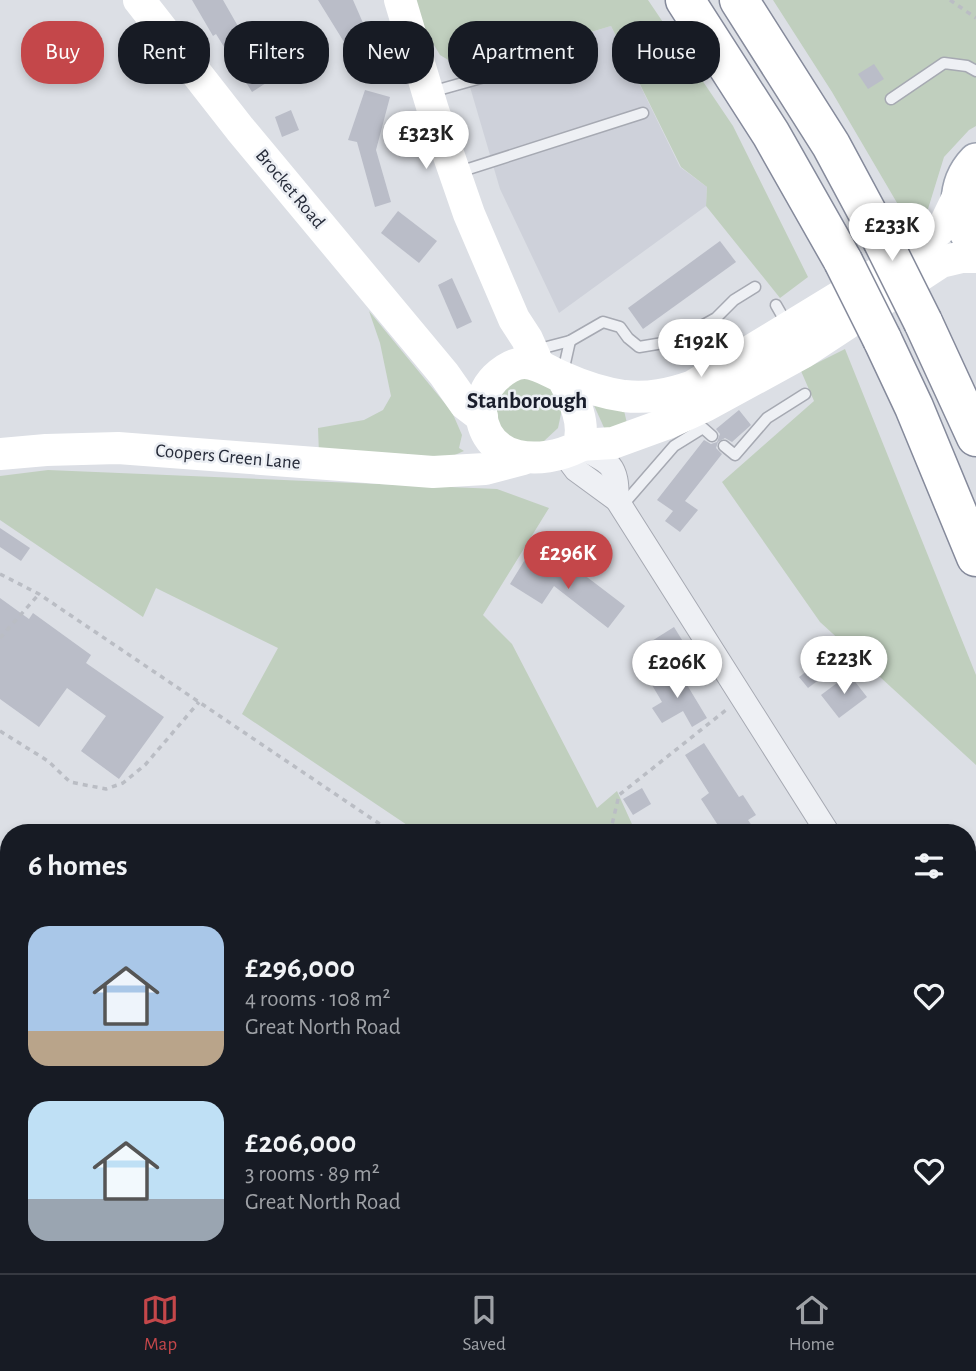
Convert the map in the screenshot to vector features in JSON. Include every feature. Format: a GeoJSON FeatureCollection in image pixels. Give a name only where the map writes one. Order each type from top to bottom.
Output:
{"type":"FeatureCollection","features":[{"type":"Feature","properties":{"kind":"highway"},"geometry":{"type":"LineString","coordinates":[[685,0],[771,134],[843,261],[914,407],[976,557]]}},
{"type":"Feature","properties":{"kind":"highway"},"geometry":{"type":"LineString","coordinates":[[739,0],[831,145],[923,322],[976,437]]}},
{"type":"Feature","properties":{"kind":"main road","name":"Brocket Road"},"geometry":{"type":"LineString","coordinates":[[139,0],[240,129],[484,424]]}},
{"type":"Feature","properties":{"kind":"main road"},"geometry":{"type":"LineString","coordinates":[[400,0],[469,214],[514,319],[575,401],[580,420],[574,449]]}},
{"type":"Feature","properties":{"kind":"main road"},"geometry":{"type":"LineString","coordinates":[[456,469],[473,453],[484,424],[482,398],[499,375],[516,364],[550,370],[591,388],[624,396],[656,397],[693,386],[783,317],[921,247],[945,224],[963,180],[976,161]]}},
{"type":"Feature","properties":{"kind":"main road"},"geometry":{"type":"LineString","coordinates":[[959,195],[963,225],[976,244]]}},
{"type":"Feature","properties":{"kind":"main road"},"geometry":{"type":"LineString","coordinates":[[484,424],[496,444],[523,459],[612,443],[668,423],[705,406],[804,352],[942,262],[976,257]]}},
{"type":"Feature","properties":{"kind":"main road"},"geometry":{"type":"LineString","coordinates":[[499,375],[514,319]]}},
{"type":"Feature","properties":{"kind":"main road"},"geometry":{"type":"LineString","coordinates":[[444,374],[461,380],[499,375]]}},
{"type":"Feature","properties":{"kind":"main road","name":"Coopers Green Lane"},"geometry":{"type":"LineString","coordinates":[[0,454],[118,448],[433,472],[485,469],[523,459]]}},
{"type":"Feature","properties":{"kind":"street"},"geometry":{"type":"LineString","coordinates":[[574,449],[604,459],[617,478],[619,503],[822,824]]}},
{"type":"Feature","properties":{"kind":"lane"},"geometry":{"type":"LineString","coordinates":[[891,99],[944,63],[967,66],[976,71]]}},
{"type":"Feature","properties":{"kind":"lane"},"geometry":{"type":"LineString","coordinates":[[428,92],[457,84]]}},
{"type":"Feature","properties":{"kind":"lane"},"geometry":{"type":"LineString","coordinates":[[455,173],[643,113]]}},
{"type":"Feature","properties":{"kind":"lane"},"geometry":{"type":"LineString","coordinates":[[550,370],[547,347],[570,341],[603,323],[620,327],[639,347],[663,343],[716,318],[734,300],[755,287]]}},
{"type":"Feature","properties":{"kind":"lane"},"geometry":{"type":"LineString","coordinates":[[550,370],[570,341]]}},
{"type":"Feature","properties":{"kind":"lane"},"geometry":{"type":"LineString","coordinates":[[724,446],[735,455],[767,418],[805,394]]}},
{"type":"Feature","properties":{"kind":"lane"},"geometry":{"type":"LineString","coordinates":[[619,503],[674,446],[703,428],[712,436]]}},
{"type":"Feature","properties":{"kind":"path"},"geometry":{"type":"LineString","coordinates":[[950,0],[976,18]]}},
{"type":"Feature","properties":{"kind":"path"},"geometry":{"type":"LineString","coordinates":[[0,574],[39,594],[380,824]]}},
{"type":"Feature","properties":{"kind":"path"},"geometry":{"type":"LineString","coordinates":[[0,638],[39,594]]}},
{"type":"Feature","properties":{"kind":"path"},"geometry":{"type":"LineString","coordinates":[[612,824],[619,795],[742,698]]}},
{"type":"Feature","properties":{"kind":"path"},"geometry":{"type":"LineString","coordinates":[[0,731],[48,761],[70,782],[106,789],[123,783],[145,765],[200,701]]}},
{"type":"Feature","properties":{"kind":"shaded area"},"geometry":{"type":"Polygon","coordinates":[[[611,26],[612,28],[612,84],[639,84],[680,167],[707,187],[706,206],[559,313],[500,189],[469,84],[598,84],[598,30],[611,26]]]}},
{"type":"Feature","properties":{"kind":"green space"},"geometry":{"type":"Polygon","coordinates":[[[413,0],[648,0],[662,21],[612,21],[612,28],[611,26],[598,30],[598,21],[448,21],[448,60],[440,55],[434,45],[434,21],[418,19],[413,0]]]}},
{"type":"Feature","properties":{"kind":"green space"},"geometry":{"type":"Polygon","coordinates":[[[773,0],[976,0],[976,126],[944,157],[928,209],[910,225],[832,92],[773,0]]]}},
{"type":"Feature","properties":{"kind":"green space"},"geometry":{"type":"Polygon","coordinates":[[[640,84],[705,84],[733,126],[808,277],[780,298],[706,206],[707,187],[681,167],[640,84]]]}},
{"type":"Feature","properties":{"kind":"green space"},"geometry":{"type":"Polygon","coordinates":[[[369,311],[452,412],[462,435],[459,448],[464,451],[441,461],[319,454],[318,428],[364,420],[383,410],[391,396],[380,343],[369,311]]]}},
{"type":"Feature","properties":{"kind":"green space"},"geometry":{"type":"Polygon","coordinates":[[[845,349],[976,675],[976,765],[820,622],[722,482],[814,401],[801,371],[845,349]]]}},
{"type":"Feature","properties":{"kind":"green space"},"geometry":{"type":"Polygon","coordinates":[[[521,377],[549,384],[562,409],[558,428],[543,442],[514,443],[494,421],[498,393],[521,377]]]}},
{"type":"Feature","properties":{"kind":"green space"},"geometry":{"type":"Polygon","coordinates":[[[592,401],[623,406],[628,428],[606,432],[592,401]]]}},
{"type":"Feature","properties":{"kind":"green space"},"geometry":{"type":"Polygon","coordinates":[[[48,470],[497,489],[549,508],[483,615],[512,644],[597,808],[617,791],[632,824],[406,824],[242,714],[278,648],[156,588],[143,617],[0,520],[0,476],[48,470]]]}},
{"type":"Feature","properties":{"kind":"building"},"geometry":{"type":"Polygon","coordinates":[[[192,0],[223,0],[235,21],[224,21],[224,47],[216,34],[213,36],[210,31],[210,21],[204,21],[192,0]]]}},
{"type":"Feature","properties":{"kind":"building"},"geometry":{"type":"Polygon","coordinates":[[[318,0],[353,0],[362,21],[343,21],[343,40],[318,0]]]}},
{"type":"Feature","properties":{"kind":"building"},"geometry":{"type":"Polygon","coordinates":[[[874,64],[884,79],[868,89],[858,74],[874,64]]]}},
{"type":"Feature","properties":{"kind":"building"},"geometry":{"type":"Polygon","coordinates":[[[247,84],[264,84],[252,92],[247,84]]]}},
{"type":"Feature","properties":{"kind":"building"},"geometry":{"type":"Polygon","coordinates":[[[365,90],[390,97],[376,150],[391,202],[375,207],[357,142],[348,140],[365,90]]]}},
{"type":"Feature","properties":{"kind":"building"},"geometry":{"type":"Polygon","coordinates":[[[291,110],[299,130],[282,137],[275,117],[291,110]]]}},
{"type":"Feature","properties":{"kind":"building"},"geometry":{"type":"Polygon","coordinates":[[[398,211],[437,241],[419,263],[381,233],[398,211]]]}},
{"type":"Feature","properties":{"kind":"building"},"geometry":{"type":"Polygon","coordinates":[[[720,241],[736,262],[643,329],[628,308],[720,241]]]}},
{"type":"Feature","properties":{"kind":"building"},"geometry":{"type":"Polygon","coordinates":[[[452,278],[472,322],[457,329],[438,285],[452,278]]]}},
{"type":"Feature","properties":{"kind":"building"},"geometry":{"type":"Polygon","coordinates":[[[739,410],[751,425],[732,442],[725,438],[718,442],[716,448],[722,454],[685,501],[698,510],[680,532],[665,521],[673,511],[657,500],[704,440],[711,444],[717,442],[720,434],[716,429],[739,410]]]}},
{"type":"Feature","properties":{"kind":"building"},"geometry":{"type":"Polygon","coordinates":[[[0,528],[30,548],[21,561],[0,547],[0,528]]]}},
{"type":"Feature","properties":{"kind":"building"},"geometry":{"type":"Polygon","coordinates":[[[526,558],[557,577],[561,570],[574,577],[579,571],[625,606],[608,628],[554,586],[542,604],[510,584],[526,558]]]}},
{"type":"Feature","properties":{"kind":"building"},"geometry":{"type":"Polygon","coordinates":[[[0,598],[29,619],[33,613],[91,655],[86,663],[164,717],[119,779],[81,751],[106,716],[67,688],[39,727],[0,699],[0,598]]]}},
{"type":"Feature","properties":{"kind":"building"},"geometry":{"type":"Polygon","coordinates":[[[674,627],[687,648],[660,664],[647,644],[674,627]]]}},
{"type":"Feature","properties":{"kind":"building"},"geometry":{"type":"Polygon","coordinates":[[[815,665],[824,676],[808,688],[799,677],[815,665]]]}},
{"type":"Feature","properties":{"kind":"building"},"geometry":{"type":"Polygon","coordinates":[[[678,670],[707,718],[692,727],[683,711],[662,723],[652,708],[662,702],[652,685],[678,670]]]}},
{"type":"Feature","properties":{"kind":"building"},"geometry":{"type":"Polygon","coordinates":[[[849,674],[867,697],[839,718],[821,695],[849,674]]]}},
{"type":"Feature","properties":{"kind":"building"},"geometry":{"type":"Polygon","coordinates":[[[704,743],[739,797],[743,795],[756,815],[748,820],[751,824],[717,824],[701,799],[709,793],[685,755],[704,743]]]}},
{"type":"Feature","properties":{"kind":"building"},"geometry":{"type":"Polygon","coordinates":[[[642,788],[651,804],[633,815],[623,799],[642,788]]]}},
{"type":"Feature","properties":{"kind":"district","name":"Stanborough"},"geometry":{"type":"Point","coordinates":[527,401]}}]}
